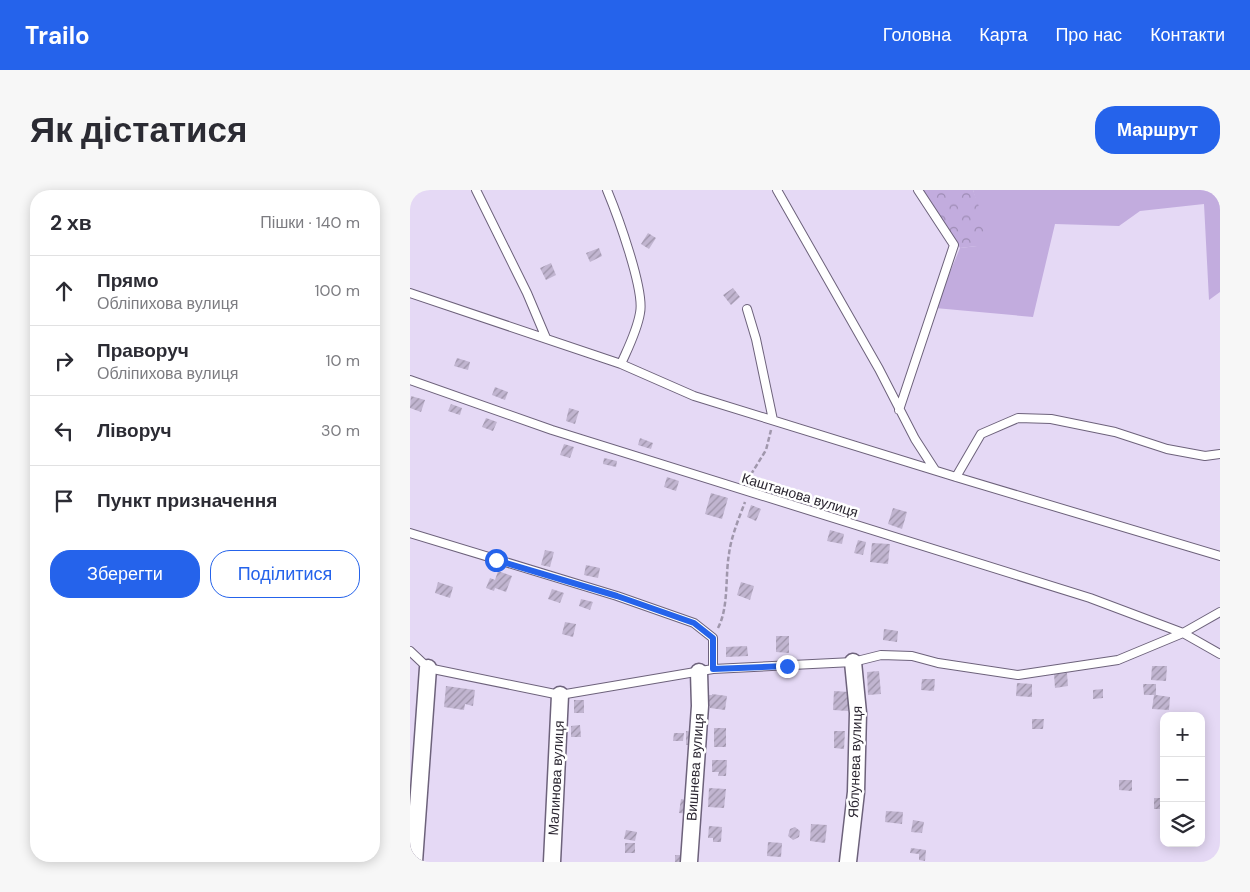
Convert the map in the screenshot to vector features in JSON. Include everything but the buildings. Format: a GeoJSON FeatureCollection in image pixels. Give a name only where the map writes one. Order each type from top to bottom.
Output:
{"type":"FeatureCollection","features":[{"type":"Feature","properties":{"kind":"street","name":"Яблунева вулиця"},"geometry":{"type":"LineString","coordinates":[[848,862],[856,792],[858,713],[853,662]]}},
{"type":"Feature","properties":{"kind":"street"},"geometry":{"type":"LineString","coordinates":[[414,862],[428,668]]}},
{"type":"Feature","properties":{"kind":"street","name":"Вишнева вулиця"},"geometry":{"type":"LineString","coordinates":[[688,862],[700,706],[706,670]]}},
{"type":"Feature","properties":{"kind":"street","name":"Малинова вулиця"},"geometry":{"type":"LineString","coordinates":[[552,862],[560,695]]}},
{"type":"Feature","properties":{"kind":"lane"},"geometry":{"type":"LineString","coordinates":[[476,190],[527,292],[546,338]]}},
{"type":"Feature","properties":{"kind":"lane"},"geometry":{"type":"LineString","coordinates":[[607,190],[628,248],[639,290],[641,312],[621,364]]}},
{"type":"Feature","properties":{"kind":"lane"},"geometry":{"type":"LineString","coordinates":[[777,190],[915,439],[935,470]]}},
{"type":"Feature","properties":{"kind":"lane"},"geometry":{"type":"LineString","coordinates":[[900,410],[954,245],[918,190]]}},
{"type":"Feature","properties":{"kind":"lane"},"geometry":{"type":"LineString","coordinates":[[410,293],[621,364],[694,396],[1220,556]]}},
{"type":"Feature","properties":{"kind":"lane"},"geometry":{"type":"LineString","coordinates":[[747,309],[774,420]]}},
{"type":"Feature","properties":{"kind":"lane","name":"Каштанова вулиця"},"geometry":{"type":"LineString","coordinates":[[410,380],[552,430],[1090,598],[1183,633],[1220,654]]}},
{"type":"Feature","properties":{"kind":"lane"},"geometry":{"type":"LineString","coordinates":[[956,477],[981,434],[1018,418],[1051,419],[1116,432],[1177,451],[1205,456],[1220,454]]}},
{"type":"Feature","properties":{"kind":"lane"},"geometry":{"type":"LineString","coordinates":[[410,533],[617,596],[694,623],[713,638],[706,670]]}},
{"type":"Feature","properties":{"kind":"lane"},"geometry":{"type":"LineString","coordinates":[[410,651],[428,668],[560,695],[706,670],[853,662],[881,655],[912,656],[938,663],[1018,675],[1118,660],[1183,633],[1220,612]]}},
{"type":"Feature","properties":{"kind":"path"},"geometry":{"type":"LineString","coordinates":[[713,638],[721,623],[729,552],[748,492],[750,476],[766,450],[774,420]]}},
{"type":"Feature","properties":{"kind":"green space"},"geometry":{"type":"Polygon","coordinates":[[[922,190],[973,190],[986,226],[977,246],[960,248],[922,190]]]}},
{"type":"Feature","properties":{"kind":"green space"},"geometry":{"type":"Polygon","coordinates":[[[973,190],[1220,190],[1220,292],[1209,300],[1204,204],[1140,211],[1119,226],[1055,224],[1033,317],[935,308],[960,248],[977,246],[977,204],[973,190]]]}},
{"type":"Feature","properties":{"kind":"route"},"geometry":{"type":"LineString","coordinates":[[496,560],[617,596],[694,623],[713,638],[713,669],[787,666]]}}]}
